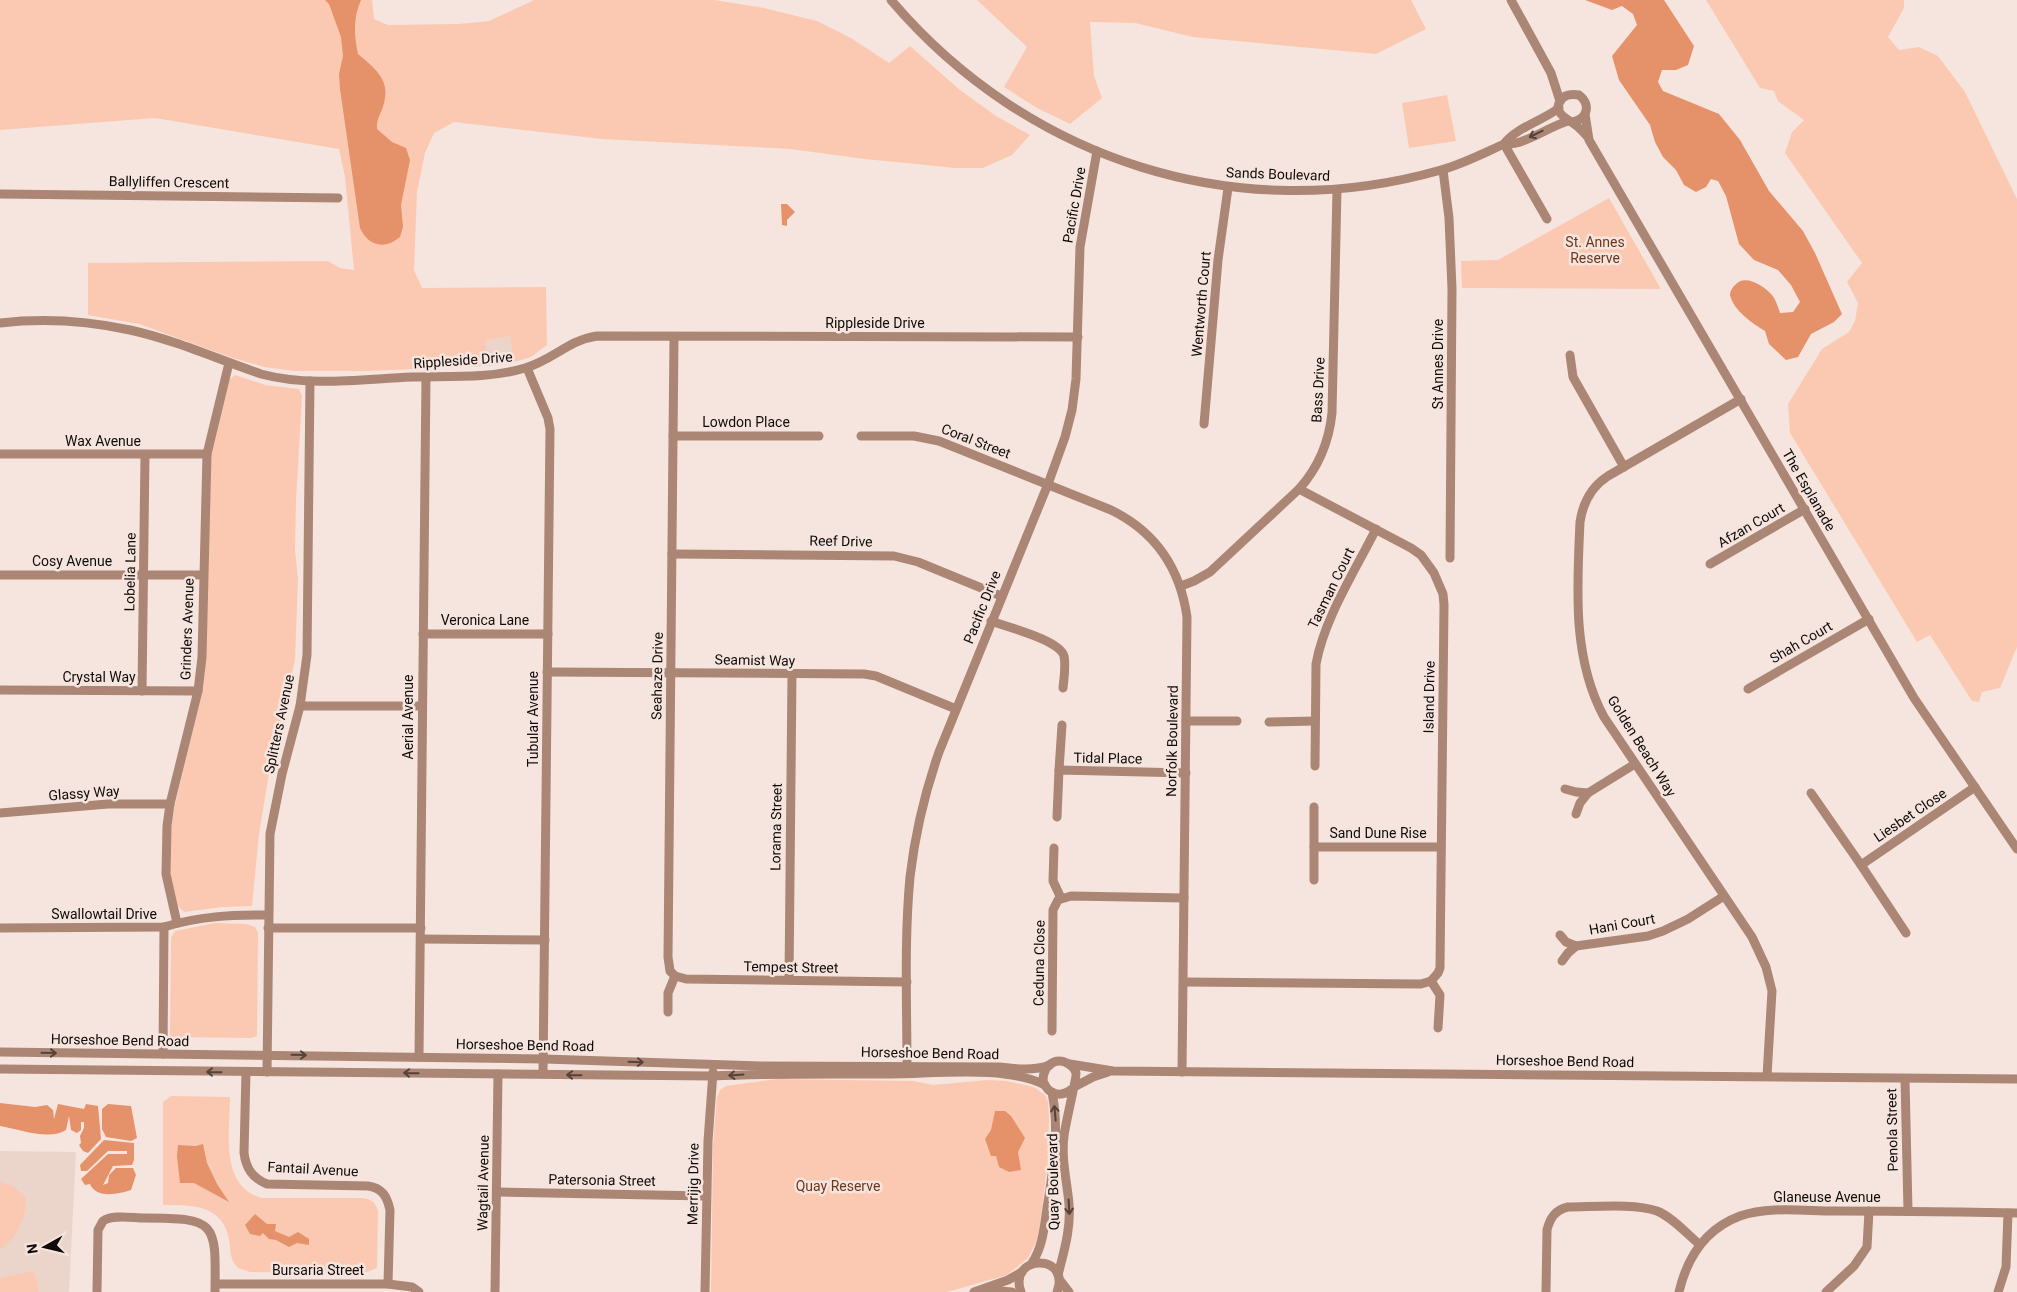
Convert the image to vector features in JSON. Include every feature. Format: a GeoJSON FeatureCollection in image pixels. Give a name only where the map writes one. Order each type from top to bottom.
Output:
{"type":"FeatureCollection","features":[{"type":"Feature","properties":{"kind":"street","name":"Sands Boulevard"},"geometry":{"type":"LineString","coordinates":[[892,0],[940,50],[994,93],[1046,126],[1097,151],[1165,175],[1228,188],[1292,192],[1337,190],[1400,181],[1443,170],[1504,144],[1514,145],[1555,125],[1569,121]]}},
{"type":"Feature","properties":{"kind":"street","name":"The Esplanade"},"geometry":{"type":"LineString","coordinates":[[1511,0],[1551,73],[1564,87],[1579,95],[1585,101],[1588,137]]}},
{"type":"Feature","properties":{"kind":"street","name":"The Esplanade"},"geometry":{"type":"LineString","coordinates":[[1551,73],[1561,116],[1588,137],[1914,698],[2017,849]]}},
{"type":"Feature","properties":{"kind":"street"},"geometry":{"type":"LineString","coordinates":[[1559,105],[1566,96],[1574,94]]}},
{"type":"Feature","properties":{"kind":"street","name":"Sands Boulevard"},"geometry":{"type":"LineString","coordinates":[[1504,144],[1510,136],[1547,118],[1559,105]]}},
{"type":"Feature","properties":{"kind":"street"},"geometry":{"type":"LineString","coordinates":[[1569,121],[1579,120],[1586,114]]}},
{"type":"Feature","properties":{"kind":"street"},"geometry":{"type":"LineString","coordinates":[[1504,144],[1547,220]]}},
{"type":"Feature","properties":{"kind":"street","name":"Pacific Drive"},"geometry":{"type":"LineString","coordinates":[[907,1070],[909,894],[918,825],[930,778],[956,709],[1048,484],[1065,437],[1072,410],[1076,379],[1080,247],[1097,151]]}},
{"type":"Feature","properties":{"kind":"street","name":"St Annes Drive"},"geometry":{"type":"LineString","coordinates":[[1443,170],[1449,218],[1452,286],[1450,558]]}},
{"type":"Feature","properties":{"kind":"street","name":"Wentworth Court"},"geometry":{"type":"LineString","coordinates":[[1204,424],[1218,260],[1228,188]]}},
{"type":"Feature","properties":{"kind":"street","name":"Bass Drive"},"geometry":{"type":"LineString","coordinates":[[1181,586],[1202,578],[1210,572],[1299,489],[1317,465],[1328,438],[1330,425],[1337,190]]}},
{"type":"Feature","properties":{"kind":"street","name":"Ballyliffen Crescent"},"geometry":{"type":"LineString","coordinates":[[0,194],[338,198]]}},
{"type":"Feature","properties":{"kind":"street","name":"Rippleside Drive"},"geometry":{"type":"LineString","coordinates":[[0,323],[67,321],[112,327],[170,342],[276,378],[310,381],[496,374],[527,368],[580,339],[597,336],[1078,337]]}},
{"type":"Feature","properties":{"kind":"street","name":"Seahaze Drive"},"geometry":{"type":"LineString","coordinates":[[674,337],[668,957],[670,971],[675,976]]}},
{"type":"Feature","properties":{"kind":"street"},"geometry":{"type":"LineString","coordinates":[[1570,355],[1573,378],[1624,467]]}},
{"type":"Feature","properties":{"kind":"street","name":"Grinders Avenue"},"geometry":{"type":"LineString","coordinates":[[177,923],[165,867],[165,844],[170,804],[198,691],[202,658],[207,454],[229,363]]}},
{"type":"Feature","properties":{"kind":"street","name":"Tubular Avenue"},"geometry":{"type":"LineString","coordinates":[[527,368],[548,418],[550,429],[543,1074]]}},
{"type":"Feature","properties":{"kind":"street","name":"Aerial Avenue"},"geometry":{"type":"LineString","coordinates":[[419,1057],[426,377]]}},
{"type":"Feature","properties":{"kind":"street","name":"Splitters Avenue"},"geometry":{"type":"LineString","coordinates":[[266,1072],[270,834],[273,812],[300,706],[307,655],[310,381]]}},
{"type":"Feature","properties":{"kind":"street","name":"Golden Beach Way"},"geometry":{"type":"LineString","coordinates":[[1741,398],[1624,467],[1590,492],[1582,511],[1580,535],[1579,632],[1584,662],[1598,704],[1635,764],[1761,954],[1772,991],[1767,1076]]}},
{"type":"Feature","properties":{"kind":"street","name":"Lowdon Place"},"geometry":{"type":"LineString","coordinates":[[673,436],[819,436]]}},
{"type":"Feature","properties":{"kind":"street","name":"Coral Street"},"geometry":{"type":"LineString","coordinates":[[861,436],[926,437],[1048,484]]}},
{"type":"Feature","properties":{"kind":"street","name":"Wax Avenue"},"geometry":{"type":"LineString","coordinates":[[0,454],[207,454]]}},
{"type":"Feature","properties":{"kind":"street","name":"Lobelia Lane"},"geometry":{"type":"LineString","coordinates":[[142,690],[145,454]]}},
{"type":"Feature","properties":{"kind":"street","name":"Norfolk Boulevard"},"geometry":{"type":"LineString","coordinates":[[1048,484],[1111,510],[1137,524],[1165,555],[1181,586],[1187,617],[1182,1072]]}},
{"type":"Feature","properties":{"kind":"street","name":"Island Drive"},"geometry":{"type":"LineString","coordinates":[[1299,489],[1421,555],[1434,573],[1442,594],[1444,605],[1440,968],[1438,974],[1431,981]]}},
{"type":"Feature","properties":{"kind":"street","name":"Afzan Court"},"geometry":{"type":"LineString","coordinates":[[1710,564],[1805,509]]}},
{"type":"Feature","properties":{"kind":"street","name":"Tasman Court"},"geometry":{"type":"LineString","coordinates":[[1315,766],[1316,664],[1321,639],[1376,529]]}},
{"type":"Feature","properties":{"kind":"street","name":"Reef Drive"},"geometry":{"type":"LineString","coordinates":[[672,554],[894,556],[918,562],[1001,596]]}},
{"type":"Feature","properties":{"kind":"street","name":"Cosy Avenue"},"geometry":{"type":"LineString","coordinates":[[0,575],[203,575]]}},
{"type":"Feature","properties":{"kind":"street","name":"Shah Court"},"geometry":{"type":"LineString","coordinates":[[1748,689],[1868,619]]}},
{"type":"Feature","properties":{"kind":"street"},"geometry":{"type":"LineString","coordinates":[[992,621],[1060,648],[1064,655],[1063,688]]}},
{"type":"Feature","properties":{"kind":"street","name":"Veronica Lane"},"geometry":{"type":"LineString","coordinates":[[423,634],[548,634]]}},
{"type":"Feature","properties":{"kind":"street","name":"Seamist Way"},"geometry":{"type":"LineString","coordinates":[[547,672],[851,674],[876,676],[956,709]]}},
{"type":"Feature","properties":{"kind":"street","name":"Lorama Street"},"geometry":{"type":"LineString","coordinates":[[788,980],[792,674]]}},
{"type":"Feature","properties":{"kind":"street","name":"Crystal Way"},"geometry":{"type":"LineString","coordinates":[[0,690],[198,691]]}},
{"type":"Feature","properties":{"kind":"street"},"geometry":{"type":"LineString","coordinates":[[300,706],[422,706]]}},
{"type":"Feature","properties":{"kind":"street"},"geometry":{"type":"LineString","coordinates":[[1186,721],[1237,721]]}},
{"type":"Feature","properties":{"kind":"street"},"geometry":{"type":"LineString","coordinates":[[1269,722],[1315,721]]}},
{"type":"Feature","properties":{"kind":"street","name":"Tidal Place"},"geometry":{"type":"LineString","coordinates":[[1057,817],[1062,725]]}},
{"type":"Feature","properties":{"kind":"street"},"geometry":{"type":"LineString","coordinates":[[1576,814],[1580,803],[1588,792],[1635,764]]}},
{"type":"Feature","properties":{"kind":"street","name":"Tidal Place"},"geometry":{"type":"LineString","coordinates":[[1059,770],[1186,773]]}},
{"type":"Feature","properties":{"kind":"street","name":"Liesbet Close"},"geometry":{"type":"LineString","coordinates":[[1861,865],[1975,788]]}},
{"type":"Feature","properties":{"kind":"street"},"geometry":{"type":"LineString","coordinates":[[1565,789],[1576,792],[1588,792]]}},
{"type":"Feature","properties":{"kind":"street"},"geometry":{"type":"LineString","coordinates":[[1811,793],[1906,932]]}},
{"type":"Feature","properties":{"kind":"street","name":"Glassy Way"},"geometry":{"type":"LineString","coordinates":[[0,813],[108,804],[170,804]]}},
{"type":"Feature","properties":{"kind":"street","name":"Sand Dune Rise"},"geometry":{"type":"LineString","coordinates":[[1314,807],[1314,880]]}},
{"type":"Feature","properties":{"kind":"street","name":"Sand Dune Rise"},"geometry":{"type":"LineString","coordinates":[[1314,847],[1441,848]]}},
{"type":"Feature","properties":{"kind":"street"},"geometry":{"type":"LineString","coordinates":[[1054,848],[1053,881],[1061,898],[1071,896],[1184,898]]}},
{"type":"Feature","properties":{"kind":"street","name":"Hani Court"},"geometry":{"type":"LineString","coordinates":[[1560,935],[1566,942],[1576,946],[1641,937],[1663,931],[1688,919],[1724,896]]}},
{"type":"Feature","properties":{"kind":"street","name":"Ceduna Close"},"geometry":{"type":"LineString","coordinates":[[1052,1030],[1053,910],[1061,898]]}},
{"type":"Feature","properties":{"kind":"street","name":"Swallowtail Drive"},"geometry":{"type":"LineString","coordinates":[[0,928],[164,927],[216,916],[268,915]]}},
{"type":"Feature","properties":{"kind":"street"},"geometry":{"type":"LineString","coordinates":[[163,1054],[164,927]]}},
{"type":"Feature","properties":{"kind":"street"},"geometry":{"type":"LineString","coordinates":[[268,928],[421,928]]}},
{"type":"Feature","properties":{"kind":"street"},"geometry":{"type":"LineString","coordinates":[[421,939],[545,940]]}},
{"type":"Feature","properties":{"kind":"street","name":"Hani Court"},"geometry":{"type":"LineString","coordinates":[[1562,961],[1576,946]]}},
{"type":"Feature","properties":{"kind":"street"},"geometry":{"type":"LineString","coordinates":[[668,1012],[668,993],[675,976]]}},
{"type":"Feature","properties":{"kind":"street","name":"Tempest Street"},"geometry":{"type":"LineString","coordinates":[[675,976],[686,979],[907,982]]}},
{"type":"Feature","properties":{"kind":"street"},"geometry":{"type":"LineString","coordinates":[[1184,982],[1421,984],[1431,981],[1440,995],[1438,1028]]}},
{"type":"Feature","properties":{"kind":"street","name":"Horseshoe Bend Road"},"geometry":{"type":"LineString","coordinates":[[0,1052],[544,1058],[1002,1074],[1023,1077],[1045,1085]]}},
{"type":"Feature","properties":{"kind":"street"},"geometry":{"type":"LineString","coordinates":[[1060,1061],[1070,1064],[1076,1072],[1076,1082],[1073,1088],[1063,1094],[1052,1092],[1045,1085],[1044,1072],[1050,1065],[1060,1061]]}},
{"type":"Feature","properties":{"kind":"street","name":"Merrijig Drive"},"geometry":{"type":"LineString","coordinates":[[705,1292],[706,1196],[713,1064]]}},
{"type":"Feature","properties":{"kind":"street","name":"Horseshoe Bend Road"},"geometry":{"type":"LineString","coordinates":[[1070,1064],[1113,1071],[2017,1079]]}},
{"type":"Feature","properties":{"kind":"street","name":"Horseshoe Bend Road"},"geometry":{"type":"LineString","coordinates":[[0,1069],[712,1076],[907,1070],[1021,1069],[1050,1065]]}},
{"type":"Feature","properties":{"kind":"street","name":"Horseshoe Bend Road"},"geometry":{"type":"LineString","coordinates":[[1073,1088],[1094,1077],[1113,1071]]}},
{"type":"Feature","properties":{"kind":"street","name":"Fantail Avenue"},"geometry":{"type":"LineString","coordinates":[[246,1072],[244,1152],[250,1173],[258,1180],[267,1184],[368,1186],[376,1187],[383,1192],[388,1200],[390,1210],[388,1284]]}},
{"type":"Feature","properties":{"kind":"street","name":"Wagtail Avenue"},"geometry":{"type":"LineString","coordinates":[[495,1292],[498,1074]]}},
{"type":"Feature","properties":{"kind":"street","name":"Penola Street"},"geometry":{"type":"LineString","coordinates":[[1904,1079],[1908,1211]]}},
{"type":"Feature","properties":{"kind":"street","name":"Quay Boulevard"},"geometry":{"type":"LineString","coordinates":[[1058,1292],[1059,1277],[1069,1229],[1069,1204],[1063,1149],[1073,1088]]}},
{"type":"Feature","properties":{"kind":"street","name":"Quay Boulevard"},"geometry":{"type":"LineString","coordinates":[[1032,1264],[1043,1239],[1053,1176],[1056,1125],[1052,1092]]}},
{"type":"Feature","properties":{"kind":"street","name":"Patersonia Street"},"geometry":{"type":"LineString","coordinates":[[497,1192],[706,1196]]}},
{"type":"Feature","properties":{"kind":"street"},"geometry":{"type":"LineString","coordinates":[[1546,1292],[1547,1230],[1549,1221],[1561,1209],[1568,1207],[1630,1208],[1658,1211],[1699,1244]]}},
{"type":"Feature","properties":{"kind":"street"},"geometry":{"type":"LineString","coordinates":[[1826,1292],[1854,1266],[1867,1247],[1869,1211]]}},
{"type":"Feature","properties":{"kind":"street","name":"Glaneuse Avenue"},"geometry":{"type":"LineString","coordinates":[[1678,1292],[1688,1262],[1699,1244],[1725,1224],[1755,1212],[1908,1211],[2012,1213]]}},
{"type":"Feature","properties":{"kind":"street"},"geometry":{"type":"LineString","coordinates":[[1998,1292],[2006,1267],[2012,1213]]}},
{"type":"Feature","properties":{"kind":"street"},"geometry":{"type":"LineString","coordinates":[[97,1292],[98,1230],[103,1221],[108,1218],[180,1218],[199,1222],[211,1232],[215,1240],[215,1288]]}},
{"type":"Feature","properties":{"kind":"street"},"geometry":{"type":"LineString","coordinates":[[978,1291],[1014,1277],[1032,1264],[1039,1262],[1050,1266],[1070,1292]]}},
{"type":"Feature","properties":{"kind":"street"},"geometry":{"type":"LineString","coordinates":[[1021,1292],[1019,1282],[1022,1271]]}},
{"type":"Feature","properties":{"kind":"street","name":"Bursaria Street"},"geometry":{"type":"LineString","coordinates":[[215,1288],[388,1284],[412,1287],[420,1292]]}},
{"type":"Feature","properties":{"kind":"street"},"geometry":{"type":"LineString","coordinates":[[978,1291],[1012,1292]]}},
{"type":"Feature","properties":{"kind":"shaded area"},"geometry":{"type":"Polygon","coordinates":[[[325,0],[361,0],[355,27],[358,54],[379,74],[383,80],[386,95],[377,122],[377,129],[392,142],[406,148],[410,160],[401,205],[403,227],[400,237],[389,244],[383,245],[372,242],[363,234],[360,228],[340,89],[339,74],[343,56],[341,37],[329,4],[325,0]]]}},
{"type":"Feature","properties":{"kind":"shaded area"},"geometry":{"type":"Polygon","coordinates":[[[1585,0],[1664,0],[1694,46],[1688,65],[1676,70],[1662,70],[1658,82],[1663,91],[1719,114],[1740,140],[1769,191],[1803,231],[1815,253],[1842,314],[1834,322],[1811,334],[1798,357],[1786,360],[1769,344],[1765,331],[1739,311],[1730,295],[1730,292],[1739,282],[1744,280],[1754,282],[1772,295],[1780,313],[1793,312],[1800,302],[1791,285],[1778,270],[1754,260],[1739,244],[1726,196],[1718,181],[1711,179],[1706,187],[1696,192],[1684,185],[1676,170],[1663,157],[1655,142],[1650,125],[1619,80],[1612,56],[1637,25],[1633,14],[1622,6],[1612,10],[1585,0]]]}},
{"type":"Feature","properties":{"kind":"shaded area"},"geometry":{"type":"Polygon","coordinates":[[[781,204],[787,204],[795,212],[787,220],[787,226],[782,225],[781,204]]]}},
{"type":"Feature","properties":{"kind":"shaded area"},"geometry":{"type":"Polygon","coordinates":[[[510,336],[514,362],[488,366],[485,341],[510,336]]]}},
{"type":"Feature","properties":{"kind":"shaded area"},"geometry":{"type":"Polygon","coordinates":[[[0,1103],[35,1107],[47,1105],[53,1110],[54,1119],[58,1104],[84,1109],[86,1104],[98,1106],[101,1139],[88,1153],[83,1151],[79,1145],[81,1143],[80,1136],[84,1128],[84,1122],[81,1122],[81,1130],[77,1133],[71,1130],[69,1116],[66,1130],[59,1133],[34,1133],[0,1126],[0,1103]]]}},
{"type":"Feature","properties":{"kind":"shaded area"},"geometry":{"type":"Polygon","coordinates":[[[108,1104],[131,1106],[137,1138],[131,1141],[106,1137],[102,1129],[102,1109],[108,1104]]]}},
{"type":"Feature","properties":{"kind":"shaded area"},"geometry":{"type":"Polygon","coordinates":[[[995,1111],[1005,1111],[1011,1116],[1025,1138],[1018,1152],[1021,1170],[1009,1172],[999,1167],[996,1156],[991,1156],[985,1139],[991,1130],[995,1111]]]}},
{"type":"Feature","properties":{"kind":"shaded area"},"geometry":{"type":"Polygon","coordinates":[[[104,1140],[134,1143],[134,1160],[132,1165],[113,1166],[103,1185],[108,1183],[109,1175],[116,1168],[133,1168],[136,1175],[131,1190],[114,1194],[102,1194],[93,1189],[90,1184],[85,1185],[81,1179],[108,1154],[127,1154],[127,1151],[108,1151],[87,1171],[81,1171],[80,1165],[104,1140]]]}},
{"type":"Feature","properties":{"kind":"shaded area"},"geometry":{"type":"Polygon","coordinates":[[[203,1144],[207,1163],[217,1184],[229,1202],[194,1183],[180,1183],[177,1157],[178,1145],[196,1146],[203,1144]]]}},
{"type":"Feature","properties":{"kind":"shaded area"},"geometry":{"type":"Polygon","coordinates":[[[0,1151],[76,1152],[69,1292],[0,1292],[0,1151]]]}},
{"type":"Feature","properties":{"kind":"shaded area"},"geometry":{"type":"Polygon","coordinates":[[[255,1214],[267,1224],[276,1224],[275,1231],[289,1237],[298,1232],[309,1239],[309,1245],[297,1243],[289,1247],[276,1240],[269,1239],[263,1233],[260,1236],[250,1234],[245,1225],[255,1214]]]}},
{"type":"Feature","properties":{"kind":"green space"},"geometry":{"type":"Polygon","coordinates":[[[0,0],[372,0],[374,19],[388,25],[458,24],[489,21],[534,0],[714,0],[764,8],[817,21],[851,38],[889,63],[910,46],[960,90],[996,116],[1030,135],[1012,155],[983,168],[955,168],[790,149],[602,139],[454,122],[434,133],[425,153],[417,192],[414,270],[422,288],[546,287],[547,345],[531,357],[514,362],[510,336],[485,341],[488,366],[366,371],[295,371],[264,367],[233,358],[139,324],[88,315],[88,263],[328,261],[340,268],[354,270],[345,177],[339,149],[155,118],[0,130],[0,0]]]}},
{"type":"Feature","properties":{"kind":"green space"},"geometry":{"type":"Polygon","coordinates":[[[977,0],[1411,0],[1426,29],[1376,54],[1193,37],[1135,23],[1090,22],[1094,76],[1102,98],[1070,124],[1037,108],[1004,87],[1027,47],[977,0]]]}},
{"type":"Feature","properties":{"kind":"green space"},"geometry":{"type":"Polygon","coordinates":[[[1706,0],[1904,0],[1904,8],[1888,37],[1899,50],[1919,47],[1938,56],[1965,92],[2017,199],[2017,647],[2000,688],[1982,692],[1979,702],[1972,701],[1930,635],[1917,642],[1790,433],[1788,404],[1822,349],[1849,332],[1855,321],[1858,303],[1847,282],[1862,263],[1785,153],[1792,132],[1804,120],[1778,101],[1774,91],[1760,88],[1706,0]]]}},
{"type":"Feature","properties":{"kind":"green space"},"geometry":{"type":"Polygon","coordinates":[[[1447,95],[1456,141],[1409,148],[1402,103],[1447,95]]]}},
{"type":"Feature","properties":{"kind":"green space","name":"St. Annes Reserve"},"geometry":{"type":"Polygon","coordinates":[[[1609,198],[1661,289],[1462,288],[1461,261],[1498,260],[1609,198]]]}},
{"type":"Feature","properties":{"kind":"green space"},"geometry":{"type":"Polygon","coordinates":[[[235,375],[265,385],[299,389],[302,396],[296,501],[295,549],[298,579],[295,660],[269,773],[259,834],[252,906],[223,907],[184,912],[178,906],[173,889],[168,860],[170,835],[174,809],[202,692],[211,454],[229,380],[235,375]]]}},
{"type":"Feature","properties":{"kind":"green space"},"geometry":{"type":"Polygon","coordinates":[[[215,923],[246,924],[255,927],[258,933],[257,1036],[251,1038],[170,1037],[171,938],[175,931],[215,923]]]}},
{"type":"Feature","properties":{"kind":"green space","name":"Quay Reserve"},"geometry":{"type":"Polygon","coordinates":[[[777,1079],[913,1081],[933,1085],[988,1080],[1007,1081],[1034,1087],[1045,1095],[1048,1102],[1048,1161],[1038,1238],[1028,1258],[1007,1275],[947,1292],[711,1292],[713,1146],[717,1097],[720,1090],[726,1086],[777,1079]]]}},
{"type":"Feature","properties":{"kind":"green space"},"geometry":{"type":"Polygon","coordinates":[[[171,1096],[230,1097],[230,1156],[233,1170],[239,1182],[248,1192],[262,1198],[361,1198],[372,1201],[378,1211],[377,1268],[362,1274],[250,1272],[238,1268],[232,1258],[229,1239],[220,1219],[204,1209],[184,1205],[163,1205],[163,1102],[171,1096]]]}},
{"type":"Feature","properties":{"kind":"green space"},"geometry":{"type":"Polygon","coordinates":[[[0,1181],[14,1187],[26,1198],[26,1205],[25,1213],[16,1234],[0,1250],[0,1181]]]}},
{"type":"Feature","properties":{"kind":"green space"},"geometry":{"type":"Polygon","coordinates":[[[34,1271],[39,1292],[0,1292],[0,1278],[34,1271]]]}}]}
